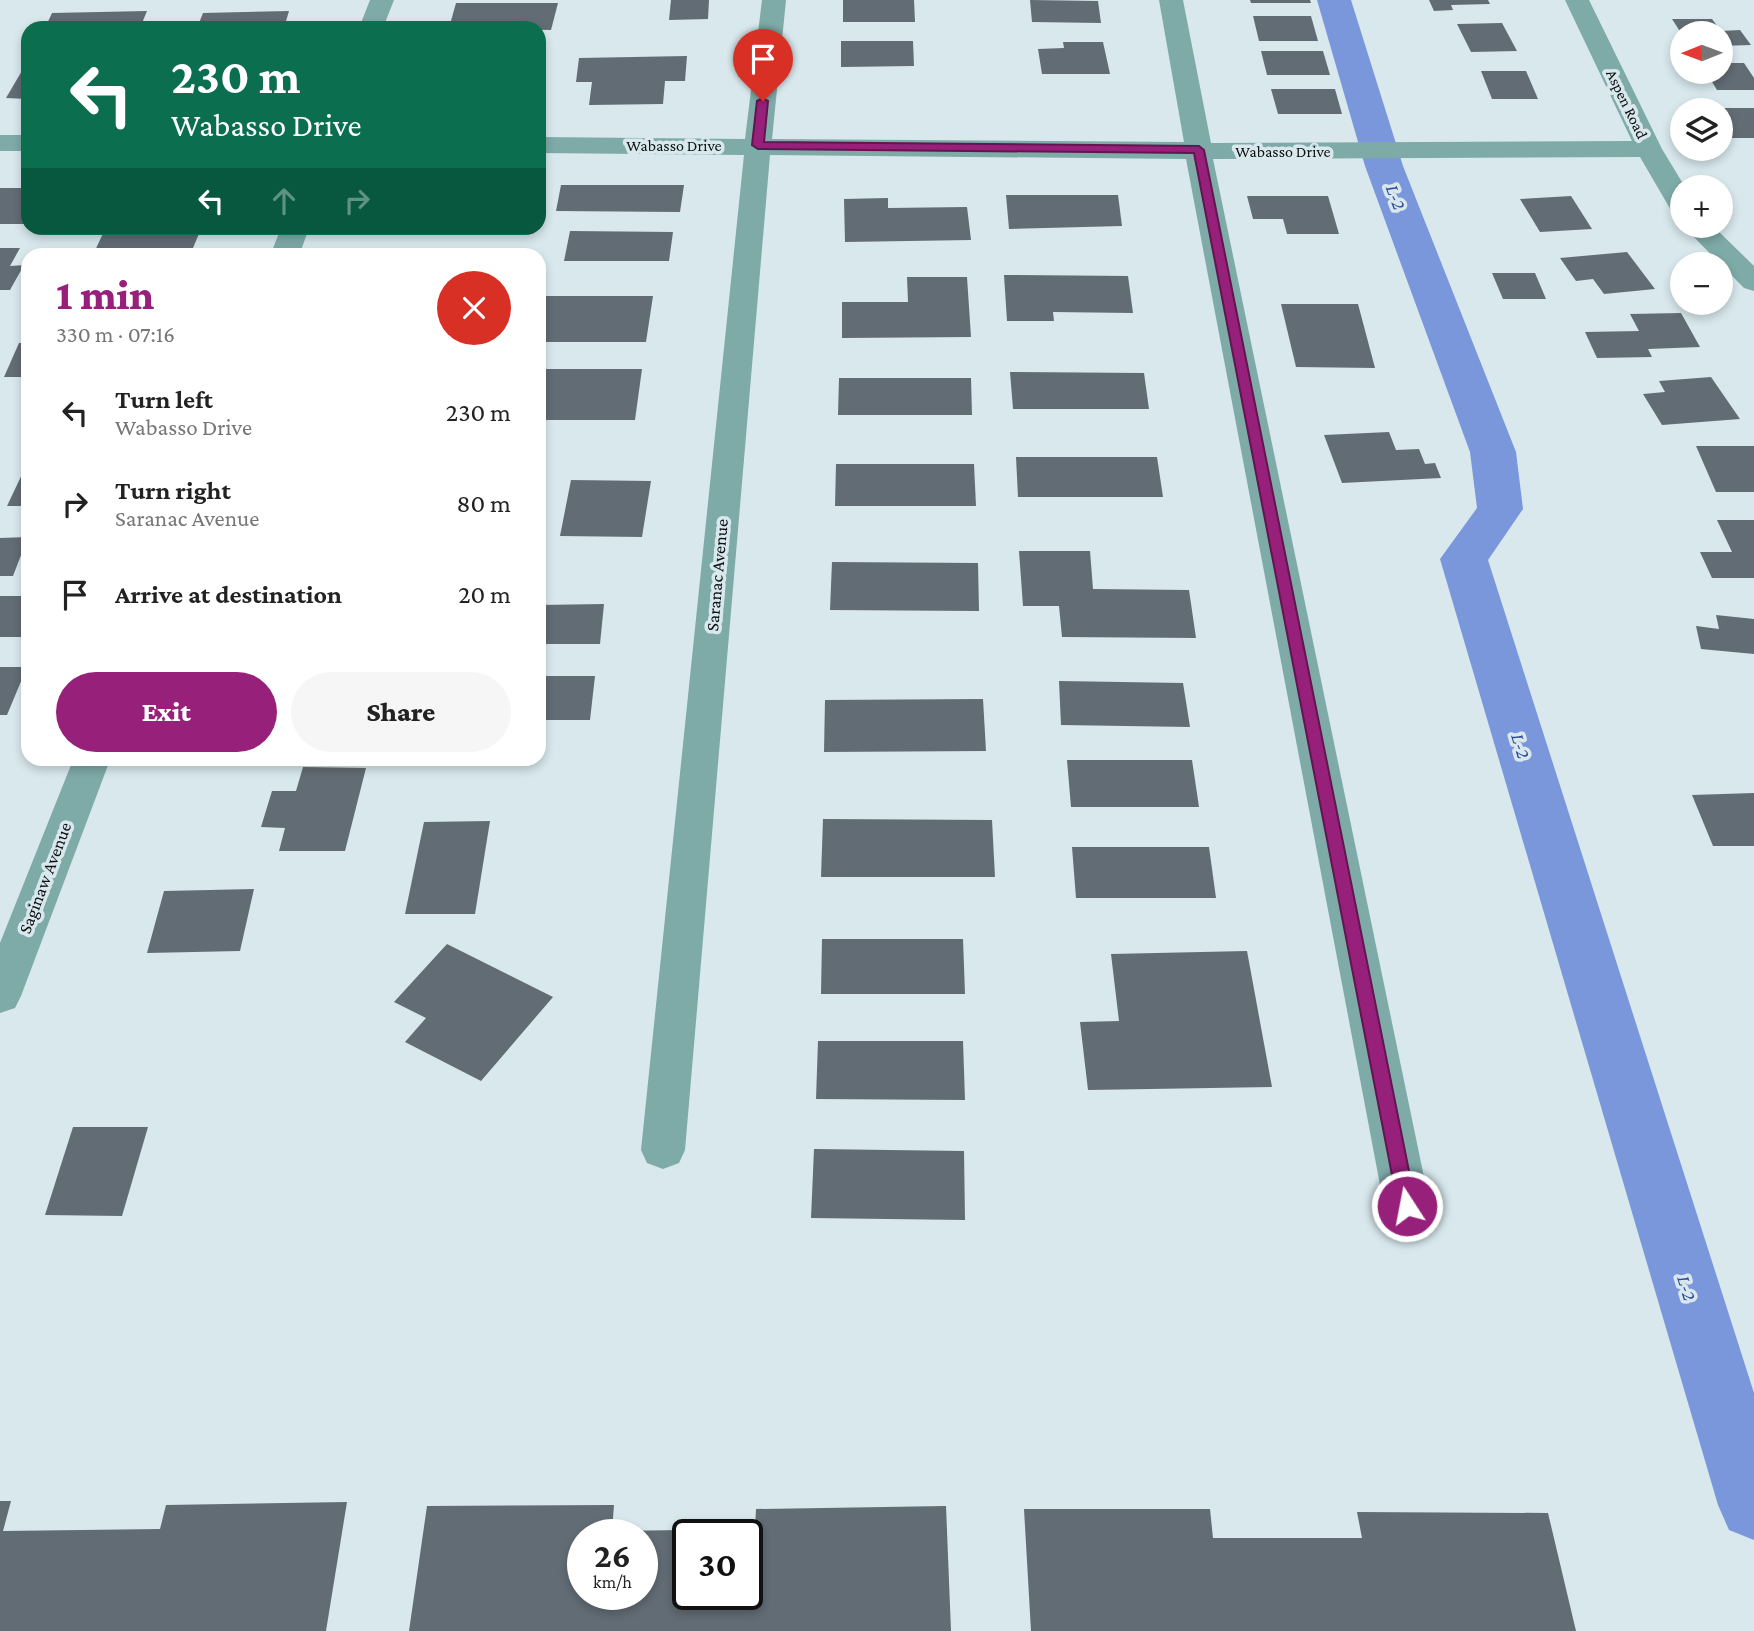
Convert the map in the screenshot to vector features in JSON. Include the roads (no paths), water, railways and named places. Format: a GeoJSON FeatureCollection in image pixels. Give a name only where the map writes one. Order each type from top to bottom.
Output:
{"type":"FeatureCollection","features":[{"type":"Feature","properties":{"kind":"street"},"geometry":{"type":"LineString","coordinates":[[374,21],[382,0]]}},
{"type":"Feature","properties":{"kind":"street","name":"Saranac Avenue"},"geometry":{"type":"LineString","coordinates":[[663,1150],[774,0]]}},
{"type":"Feature","properties":{"kind":"street"},"geometry":{"type":"LineString","coordinates":[[1171,0],[1407,1206]]}},
{"type":"Feature","properties":{"kind":"street","name":"Aspen Road"},"geometry":{"type":"LineString","coordinates":[[1577,0],[1649,149],[1670,185]]}},
{"type":"Feature","properties":{"kind":"street"},"geometry":{"type":"LineString","coordinates":[[0,143],[21,143]]}},
{"type":"Feature","properties":{"kind":"street","name":"Wabasso Drive"},"geometry":{"type":"LineString","coordinates":[[546,145],[1350,151],[1649,149]]}},
{"type":"Feature","properties":{"kind":"street"},"geometry":{"type":"LineString","coordinates":[[1709,238],[1754,282]]}},
{"type":"Feature","properties":{"kind":"street","name":"Saginaw Avenue"},"geometry":{"type":"LineString","coordinates":[[0,996],[89,766]]}},
{"type":"Feature","properties":{"kind":"waterway","name":"L-2"},"geometry":{"type":"LineString","coordinates":[[1334,0],[1384,166],[1493,452],[1500,509],[1464,559],[1754,1505]]}}]}
